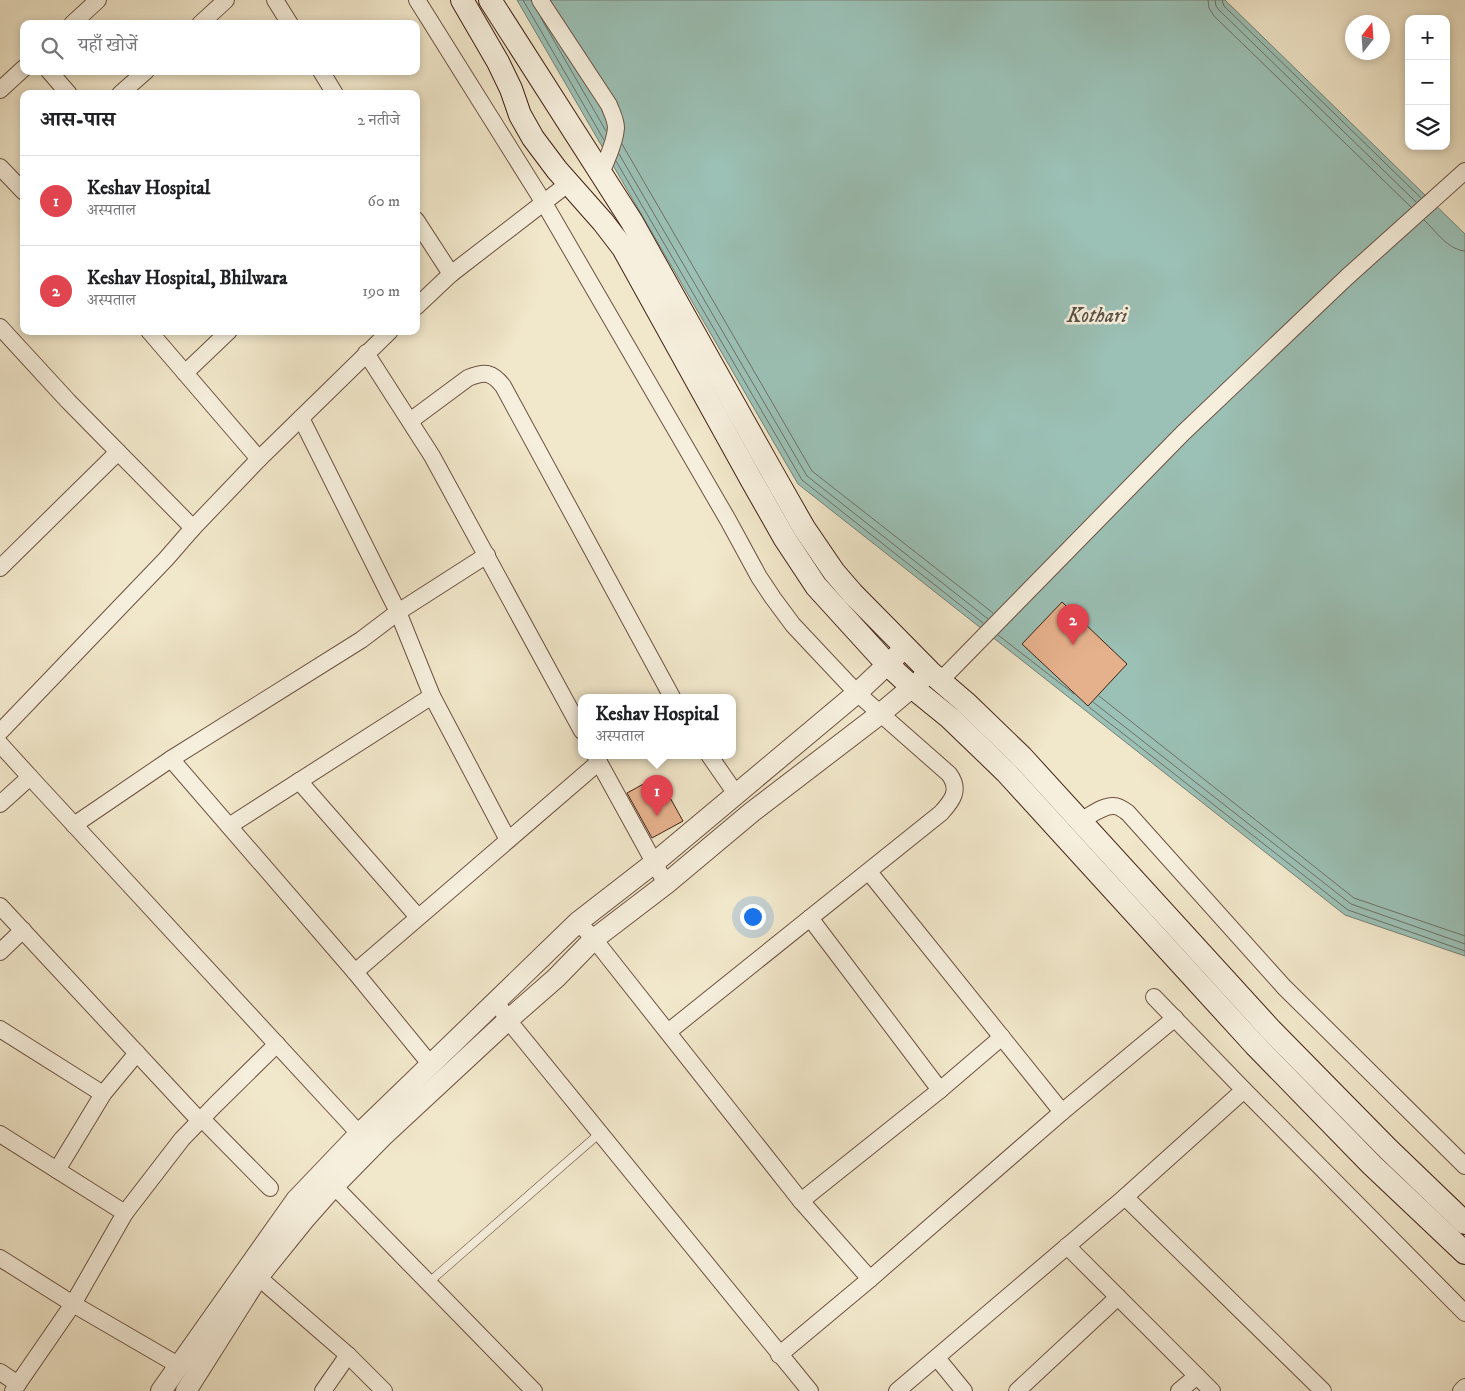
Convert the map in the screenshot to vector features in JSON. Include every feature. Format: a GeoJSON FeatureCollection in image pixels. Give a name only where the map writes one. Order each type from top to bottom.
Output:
{"type":"FeatureCollection","features":[{"type":"Feature","properties":{"kind":"main road"},"geometry":{"type":"LineString","coordinates":[[462,0],[498,62],[511,88],[520,115],[533,138],[623,248],[785,539],[816,586],[887,664],[950,718],[1006,772],[1255,1045],[1372,1165],[1465,1254]]}},
{"type":"Feature","properties":{"kind":"main road"},"geometry":{"type":"LineString","coordinates":[[490,0],[632,222],[804,528],[834,572],[853,594],[935,676],[1022,757],[1271,1030],[1388,1149],[1465,1223]]}},
{"type":"Feature","properties":{"kind":"street"},"geometry":{"type":"LineString","coordinates":[[76,20],[98,0]]}},
{"type":"Feature","properties":{"kind":"street"},"geometry":{"type":"LineString","coordinates":[[204,20],[226,0]]}},
{"type":"Feature","properties":{"kind":"street"},"geometry":{"type":"LineString","coordinates":[[275,0],[288,20]]}},
{"type":"Feature","properties":{"kind":"street"},"geometry":{"type":"LineString","coordinates":[[417,0],[544,204],[728,520],[759,577],[793,625],[858,693],[954,780],[955,786],[952,799],[941,813],[668,1032]]}},
{"type":"Feature","properties":{"kind":"street"},"geometry":{"type":"LineString","coordinates":[[540,0],[609,106],[614,117],[616,127],[614,140],[601,174]]}},
{"type":"Feature","properties":{"kind":"street"},"geometry":{"type":"LineString","coordinates":[[0,90],[20,72]]}},
{"type":"Feature","properties":{"kind":"street"},"geometry":{"type":"LineString","coordinates":[[52,75],[65,90]]}},
{"type":"Feature","properties":{"kind":"street"},"geometry":{"type":"LineString","coordinates":[[125,90],[141,75]]}},
{"type":"Feature","properties":{"kind":"street"},"geometry":{"type":"LineString","coordinates":[[323,75],[333,90]]}},
{"type":"Feature","properties":{"kind":"street"},"geometry":{"type":"LineString","coordinates":[[0,167],[20,188]]}},
{"type":"Feature","properties":{"kind":"street"},"geometry":{"type":"LineString","coordinates":[[161,1391],[296,1200],[556,978],[594,939],[666,884],[752,812],[913,688],[935,676],[1347,277],[1465,171]]}},
{"type":"Feature","properties":{"kind":"street"},"geometry":{"type":"LineString","coordinates":[[420,303],[451,274],[569,183]]}},
{"type":"Feature","properties":{"kind":"street"},"geometry":{"type":"LineString","coordinates":[[420,226],[451,274]]}},
{"type":"Feature","properties":{"kind":"street"},"geometry":{"type":"LineString","coordinates":[[0,326],[68,401],[193,528]]}},
{"type":"Feature","properties":{"kind":"street"},"geometry":{"type":"LineString","coordinates":[[152,335],[259,459]]}},
{"type":"Feature","properties":{"kind":"street"},"geometry":{"type":"LineString","coordinates":[[185,373],[225,335]]}},
{"type":"Feature","properties":{"kind":"street"},"geometry":{"type":"LineString","coordinates":[[0,732],[166,560],[193,528],[259,459],[386,335]]}},
{"type":"Feature","properties":{"kind":"street"},"geometry":{"type":"LineString","coordinates":[[366,353],[432,456],[578,725]]}},
{"type":"Feature","properties":{"kind":"street"},"geometry":{"type":"LineString","coordinates":[[410,421],[468,378],[488,373],[497,378],[670,694]]}},
{"type":"Feature","properties":{"kind":"street"},"geometry":{"type":"LineString","coordinates":[[301,418],[398,612],[432,696],[508,840]]}},
{"type":"Feature","properties":{"kind":"street"},"geometry":{"type":"LineString","coordinates":[[3,561],[118,452]]}},
{"type":"Feature","properties":{"kind":"street"},"geometry":{"type":"LineString","coordinates":[[74,825],[171,760],[361,640],[398,612],[487,555]]}},
{"type":"Feature","properties":{"kind":"street"},"geometry":{"type":"LineString","coordinates":[[186,1391],[258,1277],[334,1186],[366,1141],[431,1065],[578,922],[654,863],[858,693],[906,647]]}},
{"type":"Feature","properties":{"kind":"street"},"geometry":{"type":"LineString","coordinates":[[229,826],[432,696]]}},
{"type":"Feature","properties":{"kind":"street"},"geometry":{"type":"LineString","coordinates":[[0,744],[366,1141]]}},
{"type":"Feature","properties":{"kind":"street"},"geometry":{"type":"LineString","coordinates":[[356,972],[508,840],[596,759]]}},
{"type":"Feature","properties":{"kind":"street"},"geometry":{"type":"LineString","coordinates":[[598,759],[666,884]]}},
{"type":"Feature","properties":{"kind":"street"},"geometry":{"type":"LineString","coordinates":[[713,759],[736,794]]}},
{"type":"Feature","properties":{"kind":"street"},"geometry":{"type":"LineString","coordinates":[[171,760],[356,972],[431,1065]]}},
{"type":"Feature","properties":{"kind":"street"},"geometry":{"type":"LineString","coordinates":[[0,804],[30,777]]}},
{"type":"Feature","properties":{"kind":"street"},"geometry":{"type":"LineString","coordinates":[[299,781],[418,918]]}},
{"type":"Feature","properties":{"kind":"street"},"geometry":{"type":"LineString","coordinates":[[1080,821],[1105,808],[1114,806],[1121,808],[1128,814],[1284,987],[1465,1166]]}},
{"type":"Feature","properties":{"kind":"street"},"geometry":{"type":"LineString","coordinates":[[869,872],[1062,1112]]}},
{"type":"Feature","properties":{"kind":"street"},"geometry":{"type":"LineString","coordinates":[[0,906],[200,1120],[270,1188]]}},
{"type":"Feature","properties":{"kind":"street"},"geometry":{"type":"LineString","coordinates":[[810,918],[940,1090]]}},
{"type":"Feature","properties":{"kind":"street"},"geometry":{"type":"LineString","coordinates":[[578,922],[594,939],[802,1201],[870,1279]]}},
{"type":"Feature","properties":{"kind":"street"},"geometry":{"type":"LineString","coordinates":[[0,952],[23,930]]}},
{"type":"Feature","properties":{"kind":"street"},"geometry":{"type":"LineString","coordinates":[[1154,997],[1465,1313]]}},
{"type":"Feature","properties":{"kind":"street"},"geometry":{"type":"LineString","coordinates":[[496,1001],[508,1020],[810,1391]]}},
{"type":"Feature","properties":{"kind":"street"},"geometry":{"type":"LineString","coordinates":[[779,1355],[870,1279],[1062,1112],[1175,1018]]}},
{"type":"Feature","properties":{"kind":"street"},"geometry":{"type":"LineString","coordinates":[[0,1029],[103,1094]]}},
{"type":"Feature","properties":{"kind":"street"},"geometry":{"type":"LineString","coordinates":[[802,1201],[940,1090],[1002,1037]]}},
{"type":"Feature","properties":{"kind":"street"},"geometry":{"type":"LineString","coordinates":[[0,1372],[15,1387],[74,1304],[125,1213],[182,1139],[277,1044]]}},
{"type":"Feature","properties":{"kind":"street"},"geometry":{"type":"LineString","coordinates":[[56,1170],[103,1094],[137,1053]]}},
{"type":"Feature","properties":{"kind":"street"},"geometry":{"type":"LineString","coordinates":[[897,1391],[1125,1197],[1244,1090]]}},
{"type":"Feature","properties":{"kind":"street"},"geometry":{"type":"LineString","coordinates":[[0,1134],[125,1213]]}},
{"type":"Feature","properties":{"kind":"street"},"geometry":{"type":"LineString","coordinates":[[334,1186],[534,1391]]}},
{"type":"Feature","properties":{"kind":"street"},"geometry":{"type":"LineString","coordinates":[[1125,1197],[1319,1390]]}},
{"type":"Feature","properties":{"kind":"street"},"geometry":{"type":"LineString","coordinates":[[1068,1246],[1212,1391]]}},
{"type":"Feature","properties":{"kind":"street"},"geometry":{"type":"LineString","coordinates":[[0,1258],[178,1365]]}},
{"type":"Feature","properties":{"kind":"street"},"geometry":{"type":"LineString","coordinates":[[258,1277],[348,1355],[384,1391]]}},
{"type":"Feature","properties":{"kind":"street"},"geometry":{"type":"LineString","coordinates":[[1017,1391],[1118,1297]]}},
{"type":"Feature","properties":{"kind":"street"},"geometry":{"type":"LineString","coordinates":[[322,1391],[348,1355]]}},
{"type":"Feature","properties":{"kind":"street"},"geometry":{"type":"LineString","coordinates":[[937,1358],[964,1391]]}},
{"type":"Feature","properties":{"kind":"street"},"geometry":{"type":"LineString","coordinates":[[1179,1391],[1197,1376]]}},
{"type":"Feature","properties":{"kind":"street"},"geometry":{"type":"LineString","coordinates":[[1461,1391],[1465,1387]]}},
{"type":"Feature","properties":{"kind":"lane"},"geometry":{"type":"LineString","coordinates":[[428,1283],[600,1133]]}},
{"type":"Feature","properties":{"kind":"water","name":"Kothari"},"geometry":{"type":"Polygon","coordinates":[[[517,0],[1225,0],[1465,234],[1465,956],[1345,915],[798,484],[517,0]]]}},
{"type":"Feature","properties":{"kind":"building"},"geometry":{"type":"Polygon","coordinates":[[[1062,602],[1127,664],[1088,706],[1022,644],[1062,602]]]}},
{"type":"Feature","properties":{"kind":"building"},"geometry":{"type":"Polygon","coordinates":[[[658,776],[683,821],[652,838],[627,793],[658,776]]]}},
{"type":"Feature","properties":{"kind":"place","name":"Keshav Hospital, Bhilwara"},"geometry":{"type":"Point","coordinates":[1073,645]}},
{"type":"Feature","properties":{"kind":"place","name":"Keshav Hospital"},"geometry":{"type":"Point","coordinates":[657,816]}}]}
